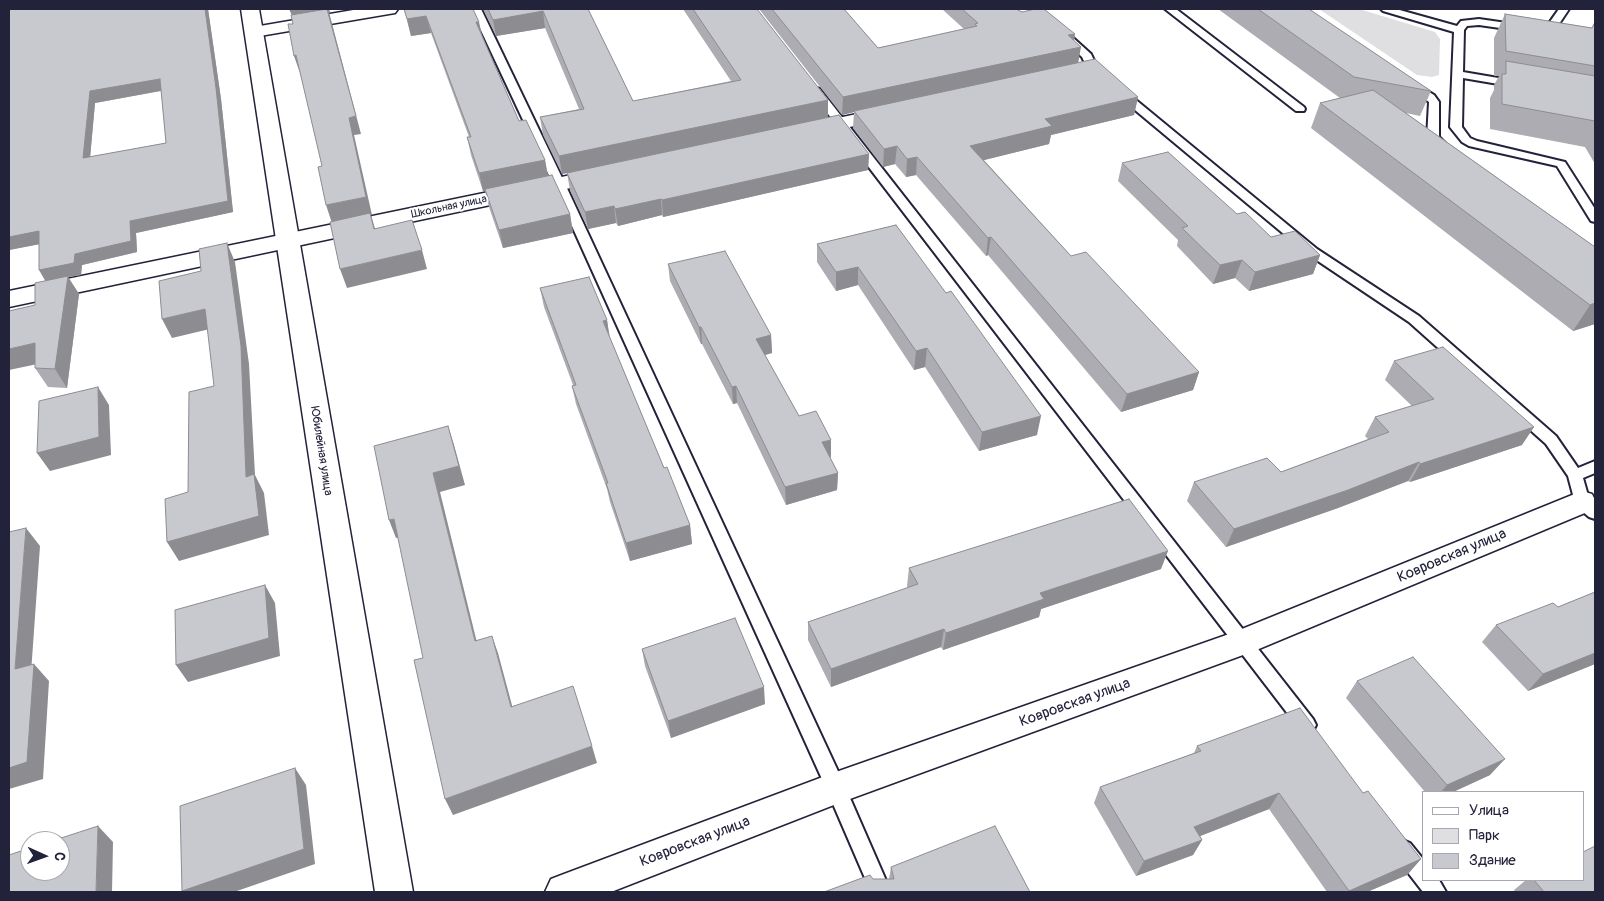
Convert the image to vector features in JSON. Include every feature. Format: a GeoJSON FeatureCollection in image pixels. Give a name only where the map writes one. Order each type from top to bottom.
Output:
{"type":"FeatureCollection","features":[{"type":"Feature","properties":{"kind":"street"},"geometry":{"type":"LineString","coordinates":[[252,20],[389,9]]}},
{"type":"Feature","properties":{"kind":"street","name":"Юбилейная улица"},"geometry":{"type":"LineString","coordinates":[[252,20],[394,892]]}},
{"type":"Feature","properties":{"kind":"street"},"geometry":{"type":"LineString","coordinates":[[793,134],[909,108]]}},
{"type":"Feature","properties":{"kind":"street","name":"Школьная улица"},"geometry":{"type":"LineString","coordinates":[[9,299],[628,169]]}},
{"type":"Feature","properties":{"kind":"street","name":"Ковровская улица"},"geometry":{"type":"LineString","coordinates":[[564,892],[836,788],[1243,642],[1584,496]]}},
{"type":"Feature","properties":{"kind":"lane"},"geometry":{"type":"LineString","coordinates":[[476,9],[560,184],[836,788],[881,892]]}},
{"type":"Feature","properties":{"kind":"lane"},"geometry":{"type":"LineString","coordinates":[[1036,9],[1087,56],[1083,71],[1313,252],[1414,319],[1551,440],[1584,496]]}},
{"type":"Feature","properties":{"kind":"lane"},"geometry":{"type":"LineString","coordinates":[[1170,9],[1300,108]]}},
{"type":"Feature","properties":{"kind":"lane"},"geometry":{"type":"LineString","coordinates":[[1386,9],[1459,30]]}},
{"type":"Feature","properties":{"kind":"lane"},"geometry":{"type":"LineString","coordinates":[[1564,9],[1551,28],[1547,30],[1538,31],[1473,21],[1464,23],[1459,30],[1456,127],[1466,140],[1480,146],[1561,164],[1595,218]]}},
{"type":"Feature","properties":{"kind":"lane"},"geometry":{"type":"LineString","coordinates":[[1458,74],[1527,86]]}},
{"type":"Feature","properties":{"kind":"lane"},"geometry":{"type":"LineString","coordinates":[[806,77],[1315,736]]}},
{"type":"Feature","properties":{"kind":"lane"},"geometry":{"type":"LineString","coordinates":[[1407,81],[1434,102],[1434,138],[1457,157]]}},
{"type":"Feature","properties":{"kind":"lane"},"geometry":{"type":"LineString","coordinates":[[1584,496],[1595,467]]}},
{"type":"Feature","properties":{"kind":"lane"},"geometry":{"type":"LineString","coordinates":[[1393,836],[1422,874]]}},
{"type":"Feature","properties":{"kind":"lane"},"geometry":{"type":"LineString","coordinates":[[1427,881],[1436,892]]}},
{"type":"Feature","properties":{"kind":"green space"},"geometry":{"type":"Polygon","coordinates":[[[1319,9],[1359,9],[1435,32],[1440,39],[1439,75],[1432,77],[1417,75],[1319,9]]]}},
{"type":"Feature","properties":{"kind":"building"},"geometry":{"type":"Polygon","coordinates":[[[9,9],[205,9],[216,88],[228,201],[130,221],[131,241],[75,254],[74,263],[39,270],[39,231],[9,237],[9,9]],[[160,79],[90,91],[83,158],[166,143],[160,79]]]}},
{"type":"Feature","properties":{"kind":"building"},"geometry":{"type":"Polygon","coordinates":[[[327,9],[356,116],[349,118],[366,197],[326,205],[318,167],[322,166],[296,55],[294,56],[288,24],[293,24],[291,15],[327,9]]]}},
{"type":"Feature","properties":{"kind":"building"},"geometry":{"type":"Polygon","coordinates":[[[404,9],[473,9],[479,22],[476,22],[519,121],[526,120],[545,160],[479,173],[467,137],[471,137],[426,16],[407,19],[404,9]]]}},
{"type":"Feature","properties":{"kind":"building"},"geometry":{"type":"Polygon","coordinates":[[[488,9],[588,9],[633,101],[741,80],[693,9],[757,9],[828,100],[559,156],[540,117],[584,109],[543,11],[493,20],[488,9]]]}},
{"type":"Feature","properties":{"kind":"building"},"geometry":{"type":"Polygon","coordinates":[[[772,9],[844,9],[878,48],[977,26],[975,24],[978,23],[962,9],[1016,9],[1022,12],[1044,9],[1075,34],[1068,35],[1081,47],[843,97],[772,9]]]}},
{"type":"Feature","properties":{"kind":"building"},"geometry":{"type":"Polygon","coordinates":[[[1258,9],[1309,9],[1431,91],[1354,77],[1258,9]]]}},
{"type":"Feature","properties":{"kind":"building"},"geometry":{"type":"Polygon","coordinates":[[[1505,14],[1592,28],[1595,22],[1595,66],[1506,51],[1505,14]]]}},
{"type":"Feature","properties":{"kind":"building"},"geometry":{"type":"Polygon","coordinates":[[[1095,59],[1138,97],[1045,119],[1052,126],[970,146],[1071,256],[1086,252],[1199,372],[1127,394],[991,237],[988,238],[917,157],[907,159],[897,146],[884,149],[854,111],[1095,59]]]}},
{"type":"Feature","properties":{"kind":"building"},"geometry":{"type":"Polygon","coordinates":[[[1506,61],[1595,76],[1595,121],[1502,104],[1502,74],[1506,74],[1506,61]]]}},
{"type":"Feature","properties":{"kind":"building"},"geometry":{"type":"Polygon","coordinates":[[[1373,90],[1595,247],[1595,303],[1590,305],[1320,103],[1373,90]]]}},
{"type":"Feature","properties":{"kind":"building"},"geometry":{"type":"Polygon","coordinates":[[[839,115],[869,154],[662,200],[615,209],[614,206],[585,212],[567,173],[839,115]]]}},
{"type":"Feature","properties":{"kind":"building"},"geometry":{"type":"Polygon","coordinates":[[[1168,152],[1237,214],[1245,212],[1271,237],[1295,231],[1320,255],[1255,272],[1242,260],[1220,265],[1182,228],[1188,226],[1122,163],[1168,152]]]}},
{"type":"Feature","properties":{"kind":"building"},"geometry":{"type":"Polygon","coordinates":[[[552,175],[570,214],[499,230],[485,189],[552,175]]]}},
{"type":"Feature","properties":{"kind":"building"},"geometry":{"type":"Polygon","coordinates":[[[370,213],[374,229],[412,220],[422,250],[340,269],[330,222],[370,213]]]}},
{"type":"Feature","properties":{"kind":"building"},"geometry":{"type":"Polygon","coordinates":[[[896,225],[946,293],[951,291],[1041,416],[982,432],[927,348],[916,351],[858,267],[836,272],[817,244],[896,225]]]}},
{"type":"Feature","properties":{"kind":"building"},"geometry":{"type":"Polygon","coordinates":[[[227,243],[241,346],[246,477],[254,474],[259,516],[167,542],[165,499],[188,492],[189,392],[214,386],[205,309],[162,319],[159,281],[201,271],[199,249],[227,243]]]}},
{"type":"Feature","properties":{"kind":"building"},"geometry":{"type":"Polygon","coordinates":[[[725,251],[771,335],[756,339],[799,416],[816,411],[831,440],[822,442],[838,473],[785,487],[736,386],[732,387],[701,327],[699,327],[668,264],[725,251]]]}},
{"type":"Feature","properties":{"kind":"building"},"geometry":{"type":"Polygon","coordinates":[[[68,276],[55,369],[35,368],[35,343],[9,349],[9,311],[35,305],[35,283],[68,276]]]}},
{"type":"Feature","properties":{"kind":"building"},"geometry":{"type":"Polygon","coordinates":[[[589,277],[607,320],[603,321],[664,468],[667,467],[690,525],[626,543],[606,483],[608,483],[572,386],[576,385],[540,288],[589,277]]]}},
{"type":"Feature","properties":{"kind":"building"},"geometry":{"type":"Polygon","coordinates":[[[1443,347],[1534,427],[1420,464],[1419,462],[1348,490],[1234,529],[1194,482],[1267,458],[1281,472],[1389,432],[1375,417],[1434,399],[1394,361],[1443,347]]]}},
{"type":"Feature","properties":{"kind":"building"},"geometry":{"type":"Polygon","coordinates":[[[98,387],[99,437],[37,453],[39,401],[98,387]]]}},
{"type":"Feature","properties":{"kind":"building"},"geometry":{"type":"Polygon","coordinates":[[[448,426],[459,466],[433,473],[475,641],[492,636],[511,707],[573,686],[592,746],[445,799],[414,660],[423,658],[394,519],[389,520],[374,446],[448,426]]]}},
{"type":"Feature","properties":{"kind":"building"},"geometry":{"type":"Polygon","coordinates":[[[1129,499],[1168,551],[1040,593],[1044,599],[946,633],[944,629],[831,669],[808,622],[918,584],[909,568],[1129,499]]]}},
{"type":"Feature","properties":{"kind":"building"},"geometry":{"type":"Polygon","coordinates":[[[26,528],[15,669],[34,664],[27,762],[9,768],[9,532],[26,528]]]}},
{"type":"Feature","properties":{"kind":"building"},"geometry":{"type":"Polygon","coordinates":[[[265,585],[269,638],[176,665],[175,610],[265,585]]]}},
{"type":"Feature","properties":{"kind":"building"},"geometry":{"type":"Polygon","coordinates":[[[1595,592],[1595,653],[1543,674],[1496,625],[1553,603],[1558,607],[1595,592]]]}},
{"type":"Feature","properties":{"kind":"building"},"geometry":{"type":"Polygon","coordinates":[[[735,618],[764,687],[668,721],[642,649],[735,618]]]}},
{"type":"Feature","properties":{"kind":"building"},"geometry":{"type":"Polygon","coordinates":[[[1413,657],[1505,759],[1447,785],[1357,681],[1413,657]]]}},
{"type":"Feature","properties":{"kind":"building"},"geometry":{"type":"Polygon","coordinates":[[[1300,708],[1363,793],[1368,791],[1421,859],[1349,891],[1279,793],[1194,827],[1202,840],[1144,861],[1100,787],[1201,751],[1197,746],[1300,708]]]}},
{"type":"Feature","properties":{"kind":"building"},"geometry":{"type":"Polygon","coordinates":[[[295,768],[304,849],[182,891],[180,806],[295,768]]]}},
{"type":"Feature","properties":{"kind":"building"},"geometry":{"type":"Polygon","coordinates":[[[98,826],[96,892],[9,892],[9,855],[20,851],[20,881],[70,881],[70,835],[98,826]]]}},
{"type":"Feature","properties":{"kind":"building"},"geometry":{"type":"Polygon","coordinates":[[[995,826],[1030,892],[824,892],[870,875],[873,879],[894,879],[891,867],[995,826]]]}},
{"type":"Feature","properties":{"kind":"building"},"geometry":{"type":"Polygon","coordinates":[[[1595,846],[1595,892],[1544,892],[1535,881],[1584,881],[1584,852],[1595,846]]]}}]}
